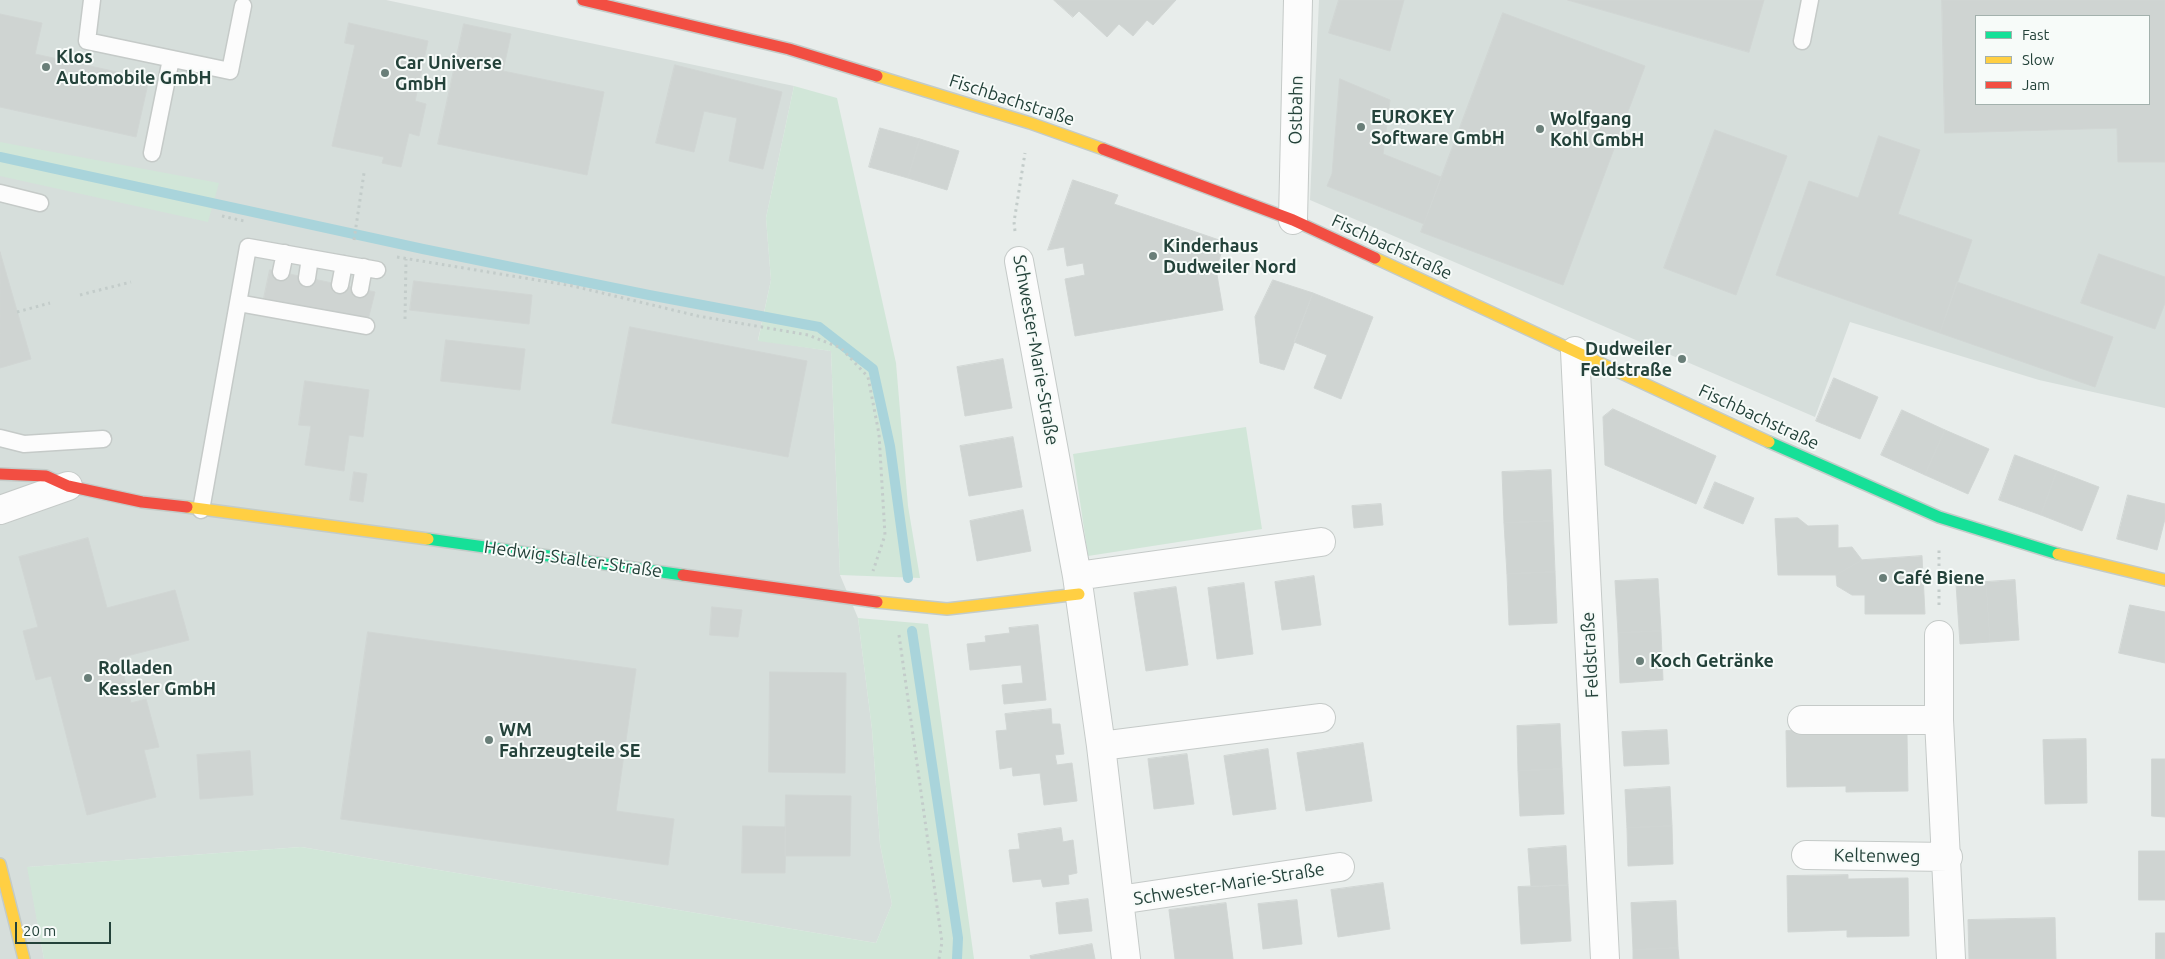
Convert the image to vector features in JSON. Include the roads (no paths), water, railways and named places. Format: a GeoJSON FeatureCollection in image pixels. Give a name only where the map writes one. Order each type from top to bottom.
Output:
{"type":"FeatureCollection","features":[{"type":"Feature","properties":{"kind":"street","name":"Fischbachstraße"},"geometry":{"type":"LineString","coordinates":[[583,0],[789,49],[1030,123],[1293,220],[1785,449],[1939,517],[2063,556],[2165,580]]}},
{"type":"Feature","properties":{"kind":"street","name":"Ostbahn"},"geometry":{"type":"LineString","coordinates":[[1293,220],[1298,0]]}},
{"type":"Feature","properties":{"kind":"street","name":"Schwester-Marie-Straße"},"geometry":{"type":"LineString","coordinates":[[1019,262],[1078,585],[1101,746],[1126,959]]}},
{"type":"Feature","properties":{"kind":"street","name":"Feldstraße"},"geometry":{"type":"LineString","coordinates":[[1575,351],[1605,959]]}},
{"type":"Feature","properties":{"kind":"street","name":"Hedwig-Stalter-Straße"},"geometry":{"type":"LineString","coordinates":[[0,474],[46,476],[68,486],[142,502],[693,575],[895,605],[947,609],[1078,585]]}},
{"type":"Feature","properties":{"kind":"street"},"geometry":{"type":"LineString","coordinates":[[0,510],[68,486]]}},
{"type":"Feature","properties":{"kind":"street"},"geometry":{"type":"LineString","coordinates":[[1078,585],[1321,542]]}},
{"type":"Feature","properties":{"kind":"street"},"geometry":{"type":"LineString","coordinates":[[1939,635],[1940,720],[1948,857],[1951,959]]}},
{"type":"Feature","properties":{"kind":"street"},"geometry":{"type":"LineString","coordinates":[[1101,746],[1321,718]]}},
{"type":"Feature","properties":{"kind":"street"},"geometry":{"type":"LineString","coordinates":[[1802,720],[1940,720]]}},
{"type":"Feature","properties":{"kind":"street","name":"Keltenweg"},"geometry":{"type":"LineString","coordinates":[[1806,855],[1948,857]]}},
{"type":"Feature","properties":{"kind":"street"},"geometry":{"type":"LineString","coordinates":[[0,864],[24,959]]}},
{"type":"Feature","properties":{"kind":"street","name":"Schwester-Marie-Straße"},"geometry":{"type":"LineString","coordinates":[[1119,900],[1340,867]]}},
{"type":"Feature","properties":{"kind":"lane"},"geometry":{"type":"LineString","coordinates":[[92,0],[87,41],[230,71],[243,6]]}},
{"type":"Feature","properties":{"kind":"lane"},"geometry":{"type":"LineString","coordinates":[[1802,41],[1810,0]]}},
{"type":"Feature","properties":{"kind":"lane"},"geometry":{"type":"LineString","coordinates":[[152,153],[171,59]]}},
{"type":"Feature","properties":{"kind":"lane"},"geometry":{"type":"LineString","coordinates":[[0,193],[40,203]]}},
{"type":"Feature","properties":{"kind":"lane"},"geometry":{"type":"LineString","coordinates":[[201,510],[248,247],[371,269],[360,289]]}},
{"type":"Feature","properties":{"kind":"lane"},"geometry":{"type":"LineString","coordinates":[[281,272],[285,253]]}},
{"type":"Feature","properties":{"kind":"lane"},"geometry":{"type":"LineString","coordinates":[[307,278],[310,258]]}},
{"type":"Feature","properties":{"kind":"lane"},"geometry":{"type":"LineString","coordinates":[[340,285],[344,264]]}},
{"type":"Feature","properties":{"kind":"lane"},"geometry":{"type":"LineString","coordinates":[[238,303],[275,305],[358,322]]}},
{"type":"Feature","properties":{"kind":"lane"},"geometry":{"type":"LineString","coordinates":[[0,438],[24,444],[103,439]]}},
{"type":"Feature","properties":{"kind":"waterway"},"geometry":{"type":"LineString","coordinates":[[0,157],[423,249],[819,327],[873,369],[890,446],[908,578]]}},
{"type":"Feature","properties":{"kind":"waterway"},"geometry":{"type":"LineString","coordinates":[[912,631],[958,938],[957,959]]}},
{"type":"Feature","properties":{"kind":"place","name":"Klos Automobile GmbH"},"geometry":{"type":"Point","coordinates":[46,67]}},
{"type":"Feature","properties":{"kind":"place","name":"Car Universe GmbH"},"geometry":{"type":"Point","coordinates":[385,73]}},
{"type":"Feature","properties":{"kind":"place","name":"EUROKEY Software GmbH"},"geometry":{"type":"Point","coordinates":[1361,127]}},
{"type":"Feature","properties":{"kind":"place","name":"Wolfgang Kohl GmbH"},"geometry":{"type":"Point","coordinates":[1540,129]}},
{"type":"Feature","properties":{"kind":"place","name":"Kinderhaus Dudweiler Nord"},"geometry":{"type":"Point","coordinates":[1153,256]}},
{"type":"Feature","properties":{"kind":"place","name":"Dudweiler Feldstraße"},"geometry":{"type":"Point","coordinates":[1682,359]}},
{"type":"Feature","properties":{"kind":"place","name":"Café Biene"},"geometry":{"type":"Point","coordinates":[1883,578]}},
{"type":"Feature","properties":{"kind":"place","name":"Koch Getränke"},"geometry":{"type":"Point","coordinates":[1640,661]}},
{"type":"Feature","properties":{"kind":"place","name":"Rolladen Kessler GmbH"},"geometry":{"type":"Point","coordinates":[88,678]}},
{"type":"Feature","properties":{"kind":"place","name":"WM Fahrzeugteile SE"},"geometry":{"type":"Point","coordinates":[489,740]}}]}
